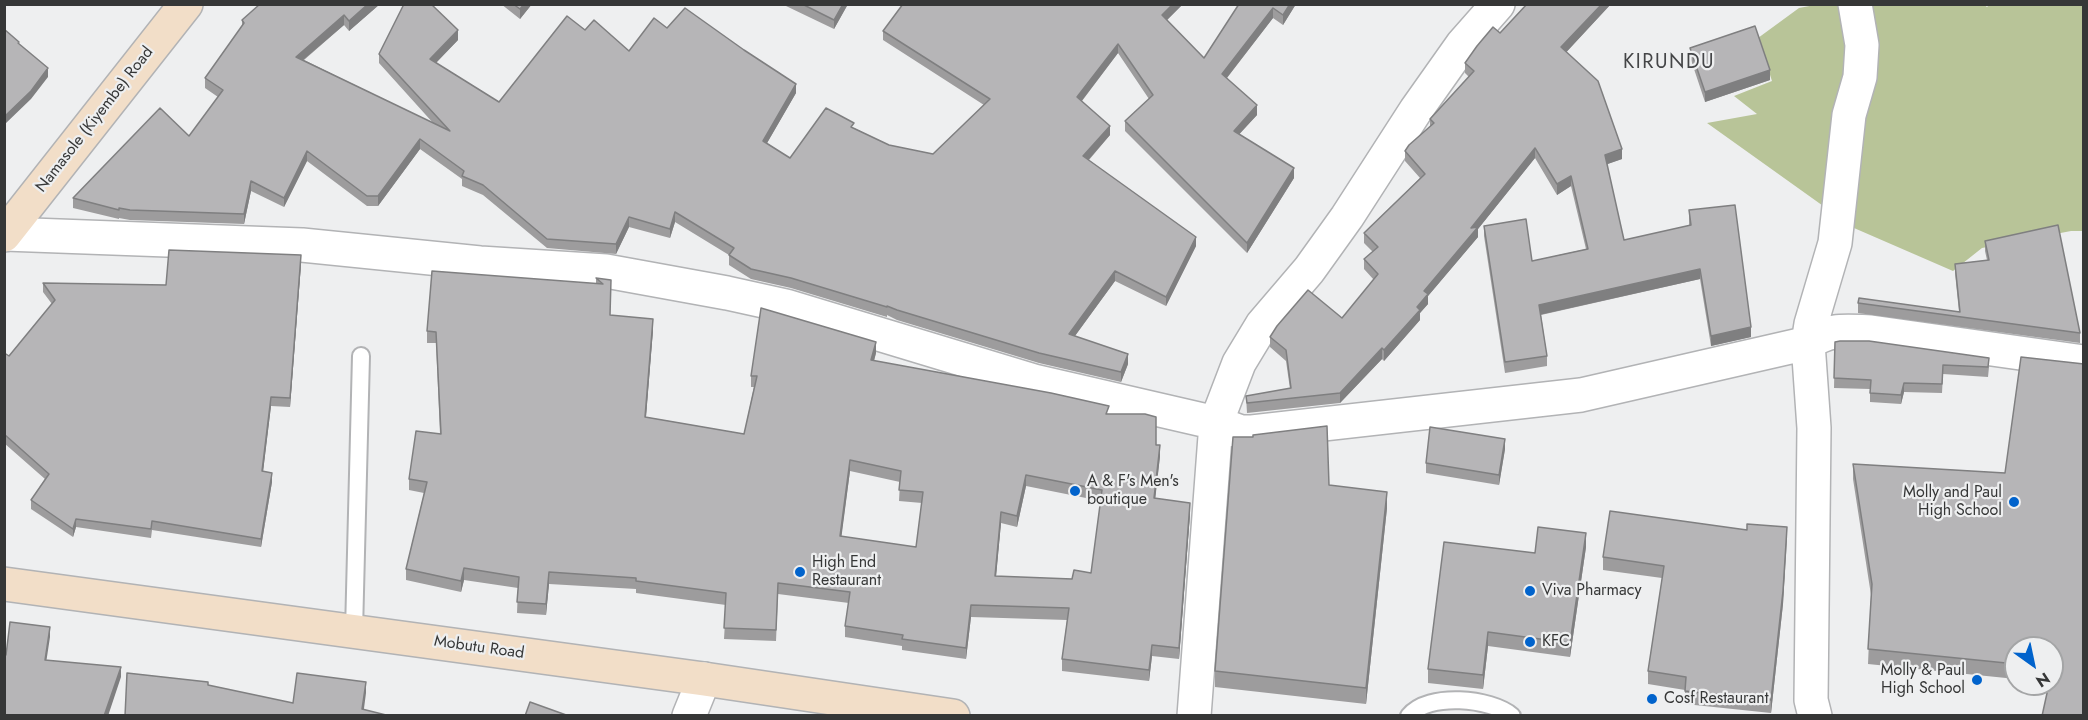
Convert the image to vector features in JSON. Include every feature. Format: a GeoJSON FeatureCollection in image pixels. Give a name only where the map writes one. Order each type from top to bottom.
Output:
{"type":"FeatureCollection","features":[{"type":"Feature","properties":{"kind":"street","name":"Namasole (Kiyembe) Road"},"geometry":{"type":"LineString","coordinates":[[5,235],[186,4]]}},
{"type":"Feature","properties":{"kind":"street"},"geometry":{"type":"LineString","coordinates":[[1194,716],[1216,423],[1239,363],[1262,325],[1309,270],[1347,217],[1462,45],[1498,4]]}},
{"type":"Feature","properties":{"kind":"street"},"geometry":{"type":"LineString","coordinates":[[1815,716],[1812,700],[1814,428],[1808,343],[1811,324],[1836,243],[1849,115],[1860,77],[1862,45],[1855,4]]}},
{"type":"Feature","properties":{"kind":"street"},"geometry":{"type":"LineString","coordinates":[[5,235],[302,245],[480,263],[606,271],[786,306],[1034,381],[1216,423],[1234,430],[1252,432],[1581,395],[1808,343],[1822,334],[1836,331],[1871,332],[2084,362]]}},
{"type":"Feature","properties":{"kind":"street","name":"Mobutu Road"},"geometry":{"type":"LineString","coordinates":[[4,584],[704,679],[953,716]]}},
{"type":"Feature","properties":{"kind":"street"},"geometry":{"type":"LineString","coordinates":[[689,716],[704,679]]}},
{"type":"Feature","properties":{"kind":"lane"},"geometry":{"type":"LineString","coordinates":[[354,631],[361,356]]}},
{"type":"Feature","properties":{"kind":"lane"},"geometry":{"type":"LineString","coordinates":[[1409,716],[1415,708],[1432,701],[1449,700],[1492,705],[1512,716]]}},
{"type":"Feature","properties":{"kind":"green space"},"geometry":{"type":"Polygon","coordinates":[[[1820,4],[1983,4],[1987,7],[1990,4],[2083,5],[2083,231],[2071,231],[1982,248],[1953,271],[1854,228],[1707,123],[1757,114],[1734,96],[1772,81],[1758,38],[1799,8],[1820,4]]]}},
{"type":"Feature","properties":{"kind":"building"},"geometry":{"type":"Polygon","coordinates":[[[260,4],[368,4],[349,21],[344,15],[296,57],[450,131],[379,54],[404,4],[431,4],[458,30],[430,59],[499,102],[567,16],[585,30],[594,20],[629,51],[654,18],[667,28],[685,8],[796,84],[763,141],[790,158],[826,108],[854,123],[851,127],[889,145],[933,154],[990,99],[883,31],[903,4],[1173,4],[1162,15],[1204,58],[1239,4],[1290,4],[1283,15],[1273,8],[1222,74],[1257,105],[1234,131],[1294,168],[1247,243],[1125,121],[1153,95],[1118,44],[1077,97],[1110,126],[1083,156],[1196,237],[1166,297],[1115,271],[1069,334],[1128,354],[1121,372],[1039,353],[791,278],[751,269],[729,255],[734,248],[675,212],[670,229],[629,217],[616,244],[547,239],[483,185],[462,176],[464,171],[420,139],[378,196],[367,196],[307,151],[284,198],[251,181],[244,214],[119,208],[119,210],[73,198],[160,108],[189,136],[223,90],[205,78],[244,23],[242,20],[260,4]]]}},
{"type":"Feature","properties":{"kind":"building"},"geometry":{"type":"Polygon","coordinates":[[[513,4],[524,4],[520,9],[513,4]]]}},
{"type":"Feature","properties":{"kind":"building"},"geometry":{"type":"Polygon","coordinates":[[[802,4],[843,4],[834,20],[802,4]]]}},
{"type":"Feature","properties":{"kind":"building"},"geometry":{"type":"Polygon","coordinates":[[[1527,4],[1602,4],[1561,47],[1598,81],[1622,149],[1605,155],[1624,240],[1691,225],[1689,210],[1735,205],[1751,327],[1711,336],[1700,269],[1539,305],[1547,356],[1505,362],[1484,226],[1526,219],[1532,261],[1588,249],[1571,176],[1557,184],[1535,148],[1471,228],[1478,227],[1424,291],[1428,294],[1417,307],[1420,310],[1384,350],[1382,348],[1340,393],[1247,403],[1246,396],[1291,388],[1286,350],[1270,337],[1308,290],[1342,318],[1378,274],[1364,259],[1378,247],[1364,233],[1425,174],[1405,151],[1434,123],[1430,119],[1474,71],[1465,63],[1477,46],[1493,27],[1500,33],[1527,4]]]}},
{"type":"Feature","properties":{"kind":"building"},"geometry":{"type":"Polygon","coordinates":[[[1755,26],[1770,70],[1705,92],[1690,48],[1755,26]]]}},
{"type":"Feature","properties":{"kind":"building"},"geometry":{"type":"Polygon","coordinates":[[[4,29],[48,68],[31,91],[4,117],[4,29]]]}},
{"type":"Feature","properties":{"kind":"building"},"geometry":{"type":"Polygon","coordinates":[[[2058,225],[2080,333],[1858,303],[1859,298],[1960,312],[1955,264],[1989,260],[1985,241],[2058,225]]]}},
{"type":"Feature","properties":{"kind":"building"},"geometry":{"type":"Polygon","coordinates":[[[169,250],[301,255],[290,398],[271,397],[262,471],[272,473],[261,539],[152,521],[151,529],[76,519],[73,529],[31,500],[49,474],[4,434],[4,356],[6,354],[9,356],[55,300],[43,283],[166,285],[169,250]]]}},
{"type":"Feature","properties":{"kind":"building"},"geometry":{"type":"Polygon","coordinates":[[[432,271],[603,284],[596,278],[611,280],[610,315],[653,319],[645,417],[744,434],[757,376],[751,376],[761,308],[876,342],[871,360],[1109,406],[1106,414],[1145,414],[1156,417],[1156,445],[1160,445],[1154,498],[1190,503],[1179,648],[1152,645],[1149,670],[1062,659],[1069,608],[971,605],[966,648],[902,639],[903,635],[845,626],[850,592],[778,583],[776,630],[724,628],[726,593],[636,581],[636,578],[549,572],[546,604],[517,602],[519,577],[464,568],[461,581],[406,569],[427,482],[409,479],[416,431],[441,434],[436,332],[427,331],[432,271]],[[850,460],[840,536],[916,547],[923,492],[899,490],[901,471],[850,460]],[[1026,475],[1017,516],[1001,512],[995,576],[1072,579],[1074,570],[1091,573],[1102,490],[1026,475]]]}},
{"type":"Feature","properties":{"kind":"building"},"geometry":{"type":"Polygon","coordinates":[[[1869,341],[1989,358],[1988,367],[1943,365],[1942,384],[1904,383],[1901,395],[1870,393],[1871,380],[1834,378],[1835,342],[1869,341]]]}},
{"type":"Feature","properties":{"kind":"building"},"geometry":{"type":"Polygon","coordinates":[[[2021,357],[2084,364],[2084,716],[2042,716],[2046,696],[2064,696],[2064,636],[2004,636],[2004,663],[1868,649],[1872,584],[1853,464],[2005,473],[2021,357]]]}},
{"type":"Feature","properties":{"kind":"building"},"geometry":{"type":"Polygon","coordinates":[[[1327,426],[1329,485],[1387,492],[1366,688],[1215,671],[1233,437],[1253,437],[1253,435],[1327,426]]]}},
{"type":"Feature","properties":{"kind":"building"},"geometry":{"type":"Polygon","coordinates":[[[1430,427],[1505,439],[1499,475],[1426,463],[1430,427]]]}},
{"type":"Feature","properties":{"kind":"building"},"geometry":{"type":"Polygon","coordinates":[[[1610,511],[1747,530],[1747,524],[1787,527],[1783,591],[1771,700],[1685,691],[1686,677],[1648,671],[1664,566],[1603,557],[1610,511]]]}},
{"type":"Feature","properties":{"kind":"building"},"geometry":{"type":"Polygon","coordinates":[[[1538,527],[1586,533],[1570,643],[1488,632],[1483,675],[1428,669],[1444,542],[1535,553],[1538,527]]]}},
{"type":"Feature","properties":{"kind":"building"},"geometry":{"type":"Polygon","coordinates":[[[10,622],[50,627],[45,660],[121,667],[104,716],[4,716],[4,655],[6,655],[10,622]]]}},
{"type":"Feature","properties":{"kind":"building"},"geometry":{"type":"Polygon","coordinates":[[[127,673],[208,682],[208,685],[293,703],[297,673],[366,682],[362,709],[390,716],[125,716],[127,673]]]}},
{"type":"Feature","properties":{"kind":"building"},"geometry":{"type":"Polygon","coordinates":[[[530,702],[569,716],[525,716],[530,702]]]}},
{"type":"Feature","properties":{"kind":"place","name":"A & F's Men's boutique"},"geometry":{"type":"Point","coordinates":[1075,491]}},
{"type":"Feature","properties":{"kind":"place","name":"Molly and Paul High School"},"geometry":{"type":"Point","coordinates":[2014,502]}},
{"type":"Feature","properties":{"kind":"place","name":"High End Restaurant"},"geometry":{"type":"Point","coordinates":[800,572]}},
{"type":"Feature","properties":{"kind":"place","name":"Viva Pharmacy"},"geometry":{"type":"Point","coordinates":[1530,591]}},
{"type":"Feature","properties":{"kind":"place","name":"KFC"},"geometry":{"type":"Point","coordinates":[1530,642]}},
{"type":"Feature","properties":{"kind":"place","name":"Molly & Paul High School"},"geometry":{"type":"Point","coordinates":[1977,680]}},
{"type":"Feature","properties":{"kind":"place","name":"Cosf Restaurant"},"geometry":{"type":"Point","coordinates":[1652,699]}},
{"type":"Feature","properties":{"kind":"district","name":"KIRUNDU"},"geometry":{"type":"Point","coordinates":[1669,63]}}]}
